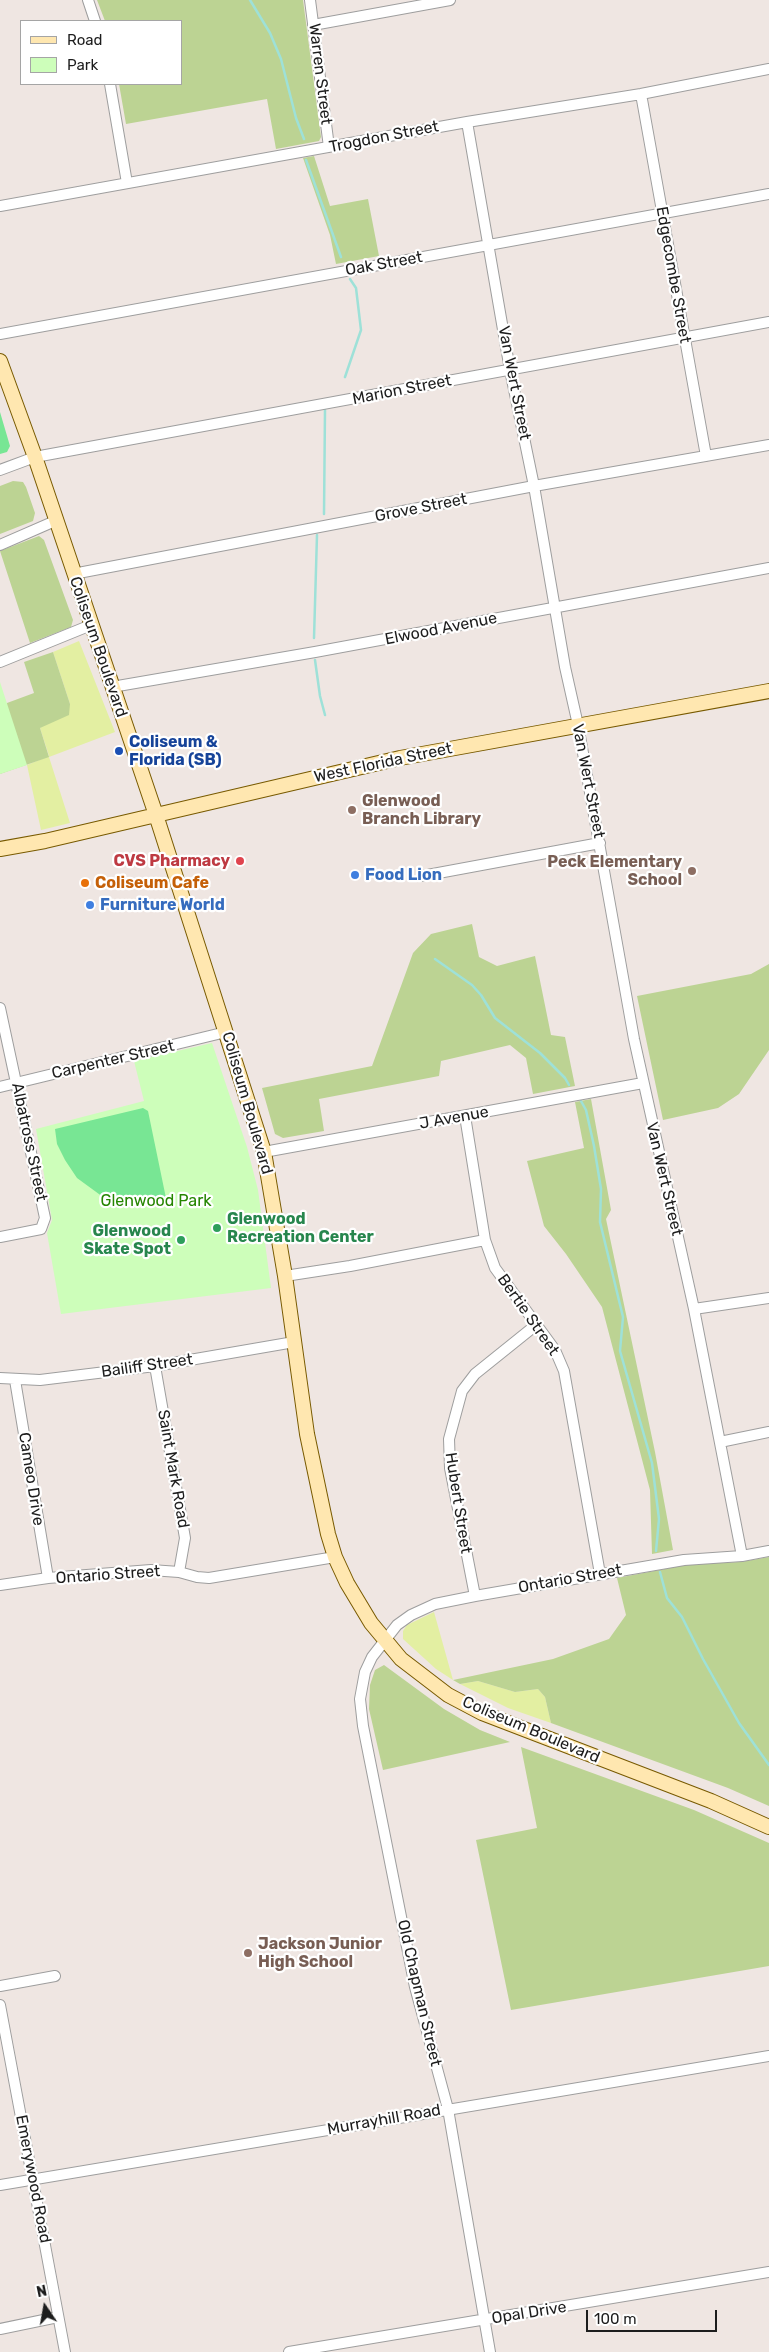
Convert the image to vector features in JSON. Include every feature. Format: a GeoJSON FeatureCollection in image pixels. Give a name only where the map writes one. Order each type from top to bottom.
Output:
{"type":"FeatureCollection","features":[{"type":"Feature","properties":{"kind":"main road","name":"Coliseum Boulevard"},"geometry":{"type":"LineString","coordinates":[[0,361],[35,457],[55,521],[156,815],[264,1152],[285,1276],[307,1434],[328,1534],[335,1557],[359,1604],[384,1640],[420,1674],[448,1695],[482,1713],[710,1801],[769,1827]]}},
{"type":"Feature","properties":{"kind":"main road","name":"West Florida Street"},"geometry":{"type":"LineString","coordinates":[[0,850],[400,758],[769,691]]}},
{"type":"Feature","properties":{"kind":"street"},"geometry":{"type":"LineString","coordinates":[[88,0],[95,20]]}},
{"type":"Feature","properties":{"kind":"street","name":"Warren Street"},"geometry":{"type":"LineString","coordinates":[[310,0],[329,147]]}},
{"type":"Feature","properties":{"kind":"street"},"geometry":{"type":"LineString","coordinates":[[313,25],[450,0]]}},
{"type":"Feature","properties":{"kind":"street","name":"Trogdon Street"},"geometry":{"type":"LineString","coordinates":[[0,206],[467,122],[641,94],[769,69]]}},
{"type":"Feature","properties":{"kind":"street"},"geometry":{"type":"LineString","coordinates":[[110,85],[126,183]]}},
{"type":"Feature","properties":{"kind":"street","name":"Edgecombe Street"},"geometry":{"type":"LineString","coordinates":[[641,94],[706,456]]}},
{"type":"Feature","properties":{"kind":"street","name":"Van Wert Street"},"geometry":{"type":"LineString","coordinates":[[467,122],[490,245],[510,370],[534,486],[554,608],[578,725],[643,1083],[694,1309],[742,1556]]}},
{"type":"Feature","properties":{"kind":"street","name":"Oak Street"},"geometry":{"type":"LineString","coordinates":[[0,334],[769,194]]}},
{"type":"Feature","properties":{"kind":"street","name":"Marion Street"},"geometry":{"type":"LineString","coordinates":[[0,470],[35,457],[769,322]]}},
{"type":"Feature","properties":{"kind":"street","name":"Grove Street"},"geometry":{"type":"LineString","coordinates":[[73,574],[534,486],[769,444]]}},
{"type":"Feature","properties":{"kind":"street"},"geometry":{"type":"LineString","coordinates":[[0,545],[55,521]]}},
{"type":"Feature","properties":{"kind":"street","name":"Elwood Avenue"},"geometry":{"type":"LineString","coordinates":[[112,687],[310,653],[769,568]]}},
{"type":"Feature","properties":{"kind":"street"},"geometry":{"type":"LineString","coordinates":[[0,662],[91,625]]}},
{"type":"Feature","properties":{"kind":"street"},"geometry":{"type":"LineString","coordinates":[[422,876],[600,843]]}},
{"type":"Feature","properties":{"kind":"street","name":"Albatross Street"},"geometry":{"type":"LineString","coordinates":[[0,1008],[45,1218],[41,1229],[0,1237]]}},
{"type":"Feature","properties":{"kind":"street","name":"Carpenter Street"},"geometry":{"type":"LineString","coordinates":[[0,1087],[226,1032]]}},
{"type":"Feature","properties":{"kind":"street","name":"J Avenue"},"geometry":{"type":"LineString","coordinates":[[264,1152],[643,1083]]}},
{"type":"Feature","properties":{"kind":"street","name":"Bertie Street"},"geometry":{"type":"LineString","coordinates":[[465,1116],[485,1240],[495,1268],[555,1350],[564,1371],[600,1574]]}},
{"type":"Feature","properties":{"kind":"street"},"geometry":{"type":"LineString","coordinates":[[285,1276],[350,1266],[485,1240]]}},
{"type":"Feature","properties":{"kind":"street"},"geometry":{"type":"LineString","coordinates":[[694,1309],[769,1298]]}},
{"type":"Feature","properties":{"kind":"street","name":"Hubert Street"},"geometry":{"type":"LineString","coordinates":[[475,1596],[450,1468],[448,1439],[462,1391],[475,1374],[536,1325]]}},
{"type":"Feature","properties":{"kind":"street","name":"Bailiff Street"},"geometry":{"type":"LineString","coordinates":[[0,1378],[40,1380],[155,1366],[294,1342]]}},
{"type":"Feature","properties":{"kind":"street","name":"Saint Mark Road"},"geometry":{"type":"LineString","coordinates":[[155,1366],[185,1538],[179,1572]]}},
{"type":"Feature","properties":{"kind":"street","name":"Cameo Drive"},"geometry":{"type":"LineString","coordinates":[[15,1380],[48,1578]]}},
{"type":"Feature","properties":{"kind":"street"},"geometry":{"type":"LineString","coordinates":[[720,1442],[769,1432]]}},
{"type":"Feature","properties":{"kind":"street","name":"Ontario Street"},"geometry":{"type":"LineString","coordinates":[[384,1640],[397,1625],[423,1609],[475,1596],[684,1560],[742,1556],[769,1551]]}},
{"type":"Feature","properties":{"kind":"street","name":"Ontario Street"},"geometry":{"type":"LineString","coordinates":[[0,1586],[48,1578],[151,1570],[179,1572],[209,1578],[335,1557]]}},
{"type":"Feature","properties":{"kind":"street","name":"Old Chapman Street"},"geometry":{"type":"LineString","coordinates":[[384,1640],[372,1656],[365,1672],[362,1683],[360,1711],[415,1987],[448,2110],[490,2352]]}},
{"type":"Feature","properties":{"kind":"street"},"geometry":{"type":"LineString","coordinates":[[0,1986],[55,1976]]}},
{"type":"Feature","properties":{"kind":"street","name":"Emerywood Road"},"geometry":{"type":"LineString","coordinates":[[0,2005],[65,2352]]}},
{"type":"Feature","properties":{"kind":"street","name":"Murrayhill Road"},"geometry":{"type":"LineString","coordinates":[[0,2186],[769,2056]]}},
{"type":"Feature","properties":{"kind":"street","name":"Opal Drive"},"geometry":{"type":"LineString","coordinates":[[289,2352],[769,2272]]}},
{"type":"Feature","properties":{"kind":"street"},"geometry":{"type":"LineString","coordinates":[[0,2329],[58,2317]]}},
{"type":"Feature","properties":{"kind":"green space"},"geometry":{"type":"Polygon","coordinates":[[[97,0],[303,0],[321,137],[319,141],[276,149],[267,99],[126,124],[119,85],[182,85],[182,20],[105,20],[97,0]]]}},
{"type":"Feature","properties":{"kind":"green space"},"geometry":{"type":"Polygon","coordinates":[[[314,156],[330,206],[368,199],[379,256],[336,264],[330,235],[303,158],[314,156]]]}},
{"type":"Feature","properties":{"kind":"green space"},"geometry":{"type":"Polygon","coordinates":[[[0,412],[10,446],[7,452],[0,454],[0,412]]]}},
{"type":"Feature","properties":{"kind":"green space"},"geometry":{"type":"Polygon","coordinates":[[[13,481],[23,482],[35,513],[33,521],[0,534],[0,486],[13,481]]]}},
{"type":"Feature","properties":{"kind":"green space"},"geometry":{"type":"Polygon","coordinates":[[[39,536],[44,540],[73,620],[71,627],[30,643],[0,551],[39,536]]]}},
{"type":"Feature","properties":{"kind":"green space"},"geometry":{"type":"Polygon","coordinates":[[[79,641],[115,732],[49,757],[70,823],[41,830],[27,765],[49,756],[40,728],[70,704],[53,652],[79,641]]]}},
{"type":"Feature","properties":{"kind":"green space"},"geometry":{"type":"Polygon","coordinates":[[[53,652],[70,704],[69,715],[40,728],[49,757],[0,774],[1,717],[7,703],[34,693],[24,662],[53,652]]]}},
{"type":"Feature","properties":{"kind":"green space"},"geometry":{"type":"Polygon","coordinates":[[[0,682],[27,765],[0,774],[0,682]]]}},
{"type":"Feature","properties":{"kind":"green space"},"geometry":{"type":"Polygon","coordinates":[[[472,924],[479,957],[497,966],[535,956],[551,1035],[565,1037],[575,1086],[533,1094],[526,1058],[510,1045],[441,1061],[439,1076],[319,1099],[324,1131],[283,1138],[275,1134],[262,1088],[372,1066],[413,953],[431,934],[472,924]]]}},
{"type":"Feature","properties":{"kind":"green space"},"geometry":{"type":"Polygon","coordinates":[[[769,964],[769,1050],[739,1094],[718,1108],[663,1120],[637,996],[751,974],[769,964]]]}},
{"type":"Feature","properties":{"kind":"green space","name":"Glenwood Park"},"geometry":{"type":"Polygon","coordinates":[[[212,1043],[247,1147],[258,1190],[271,1288],[61,1314],[47,1233],[52,1220],[36,1129],[144,1101],[134,1061],[212,1043]]]}},
{"type":"Feature","properties":{"kind":"green space"},"geometry":{"type":"Polygon","coordinates":[[[591,1099],[611,1210],[606,1219],[655,1452],[673,1550],[652,1554],[650,1490],[602,1307],[566,1254],[544,1226],[527,1161],[584,1148],[575,1102],[591,1099]]]}},
{"type":"Feature","properties":{"kind":"green space"},"geometry":{"type":"Polygon","coordinates":[[[143,1108],[148,1111],[167,1203],[138,1205],[103,1197],[77,1178],[57,1144],[55,1129],[143,1108]]]}},
{"type":"Feature","properties":{"kind":"green space"},"geometry":{"type":"Polygon","coordinates":[[[769,1557],[769,1806],[728,1788],[551,1723],[545,1697],[538,1689],[515,1692],[478,1681],[460,1684],[453,1680],[553,1659],[609,1639],[626,1615],[617,1578],[691,1564],[740,1562],[769,1557]]]}},
{"type":"Feature","properties":{"kind":"green space"},"geometry":{"type":"Polygon","coordinates":[[[434,1612],[453,1680],[436,1669],[403,1639],[403,1631],[407,1625],[434,1612]]]}},
{"type":"Feature","properties":{"kind":"green space"},"geometry":{"type":"Polygon","coordinates":[[[384,1665],[444,1709],[480,1730],[510,1742],[383,1770],[369,1709],[370,1685],[375,1670],[384,1665]]]}},
{"type":"Feature","properties":{"kind":"green space"},"geometry":{"type":"Polygon","coordinates":[[[478,1681],[515,1692],[538,1689],[545,1697],[551,1723],[508,1708],[460,1684],[478,1681]]]}},
{"type":"Feature","properties":{"kind":"green space"},"geometry":{"type":"Polygon","coordinates":[[[521,1747],[694,1810],[769,1843],[769,1966],[511,2010],[476,1840],[537,1828],[521,1747]]]}},
{"type":"Feature","properties":{"kind":"waterway"},"geometry":{"type":"LineString","coordinates":[[250,0],[270,33],[281,59],[296,118],[304,139]]}},
{"type":"Feature","properties":{"kind":"waterway"},"geometry":{"type":"LineString","coordinates":[[306,160],[341,257]]}},
{"type":"Feature","properties":{"kind":"waterway"},"geometry":{"type":"LineString","coordinates":[[345,377],[361,330],[356,288],[350,279]]}},
{"type":"Feature","properties":{"kind":"waterway"},"geometry":{"type":"LineString","coordinates":[[324,514],[325,410]]}},
{"type":"Feature","properties":{"kind":"waterway"},"geometry":{"type":"LineString","coordinates":[[314,638],[317,535]]}},
{"type":"Feature","properties":{"kind":"waterway"},"geometry":{"type":"LineString","coordinates":[[315,660],[320,696],[325,715]]}},
{"type":"Feature","properties":{"kind":"waterway"},"geometry":{"type":"LineString","coordinates":[[435,959],[472,985],[481,995],[495,1018],[540,1053],[565,1078],[569,1085]]}},
{"type":"Feature","properties":{"kind":"waterway"},"geometry":{"type":"LineString","coordinates":[[581,1101],[586,1110],[601,1189],[600,1222],[623,1317],[620,1351],[652,1463],[659,1519],[656,1551]]}},
{"type":"Feature","properties":{"kind":"waterway"},"geometry":{"type":"LineString","coordinates":[[660,1572],[667,1598],[682,1617],[739,1723],[769,1765]]}},
{"type":"Feature","properties":{"kind":"place","name":"Coliseum & Florida (SB)"},"geometry":{"type":"Point","coordinates":[119,751]}},
{"type":"Feature","properties":{"kind":"place","name":"Glenwood Branch Library"},"geometry":{"type":"Point","coordinates":[352,810]}},
{"type":"Feature","properties":{"kind":"place","name":"CVS Pharmacy"},"geometry":{"type":"Point","coordinates":[240,861]}},
{"type":"Feature","properties":{"kind":"place","name":"Peck Elementary School"},"geometry":{"type":"Point","coordinates":[692,871]}},
{"type":"Feature","properties":{"kind":"place","name":"Food Lion"},"geometry":{"type":"Point","coordinates":[355,875]}},
{"type":"Feature","properties":{"kind":"place","name":"Coliseum Cafe"},"geometry":{"type":"Point","coordinates":[85,883]}},
{"type":"Feature","properties":{"kind":"place","name":"Furniture World"},"geometry":{"type":"Point","coordinates":[90,905]}},
{"type":"Feature","properties":{"kind":"place","name":"Glenwood Recreation Center"},"geometry":{"type":"Point","coordinates":[217,1228]}},
{"type":"Feature","properties":{"kind":"place","name":"Glenwood Skate Spot"},"geometry":{"type":"Point","coordinates":[181,1240]}},
{"type":"Feature","properties":{"kind":"place","name":"Jackson Junior High School"},"geometry":{"type":"Point","coordinates":[248,1953]}}]}
